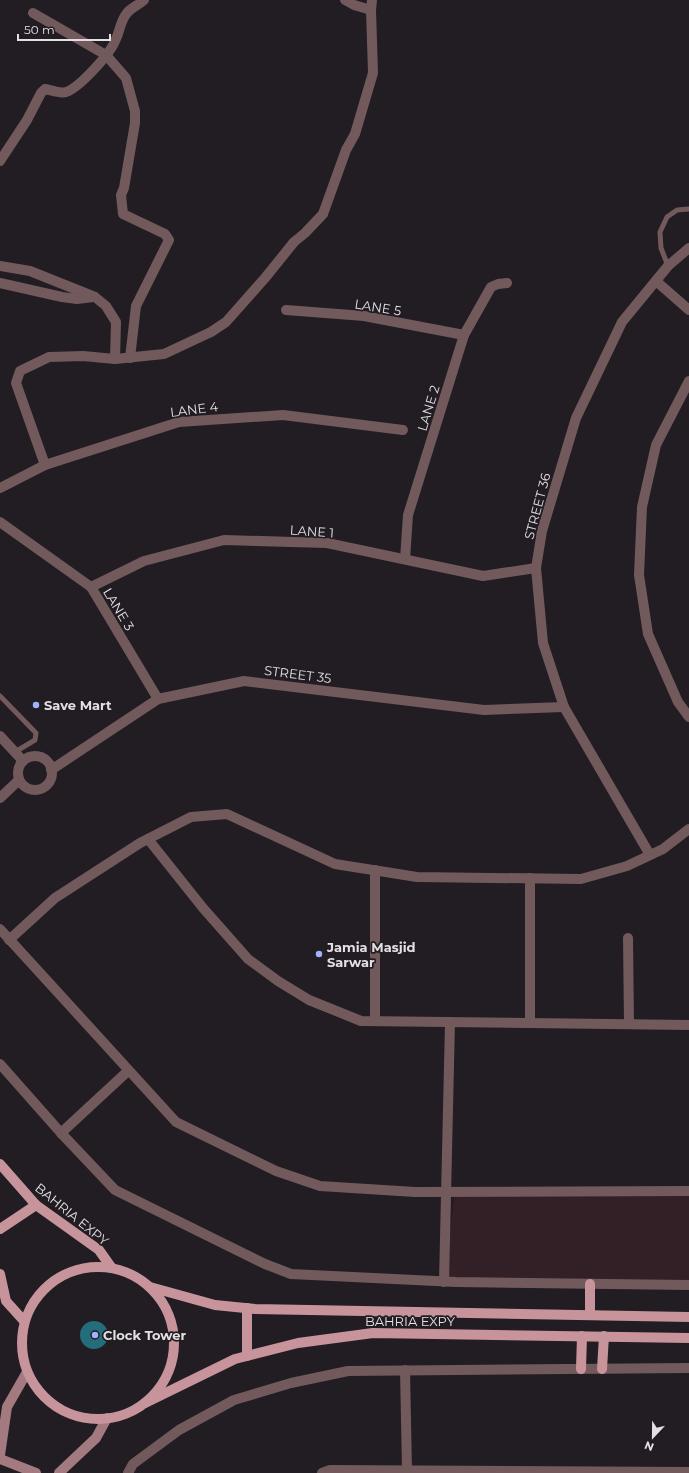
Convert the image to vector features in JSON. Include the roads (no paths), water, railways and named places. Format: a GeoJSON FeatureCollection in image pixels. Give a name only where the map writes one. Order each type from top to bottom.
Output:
{"type":"FeatureCollection","features":[{"type":"Feature","properties":{"kind":"main road","name":"BAHRIA EXPY"},"geometry":{"type":"LineString","coordinates":[[0,1164],[36,1205],[99,1250],[111,1267]]}},
{"type":"Feature","properties":{"kind":"main road"},"geometry":{"type":"LineString","coordinates":[[0,1229],[36,1205]]}},
{"type":"Feature","properties":{"kind":"main road"},"geometry":{"type":"LineString","coordinates":[[89,1266],[111,1267],[132,1275],[150,1287],[166,1308],[174,1333],[173,1360],[162,1384],[144,1403],[127,1413],[107,1418],[87,1418],[62,1410],[51,1403],[37,1389],[27,1372],[21,1346],[24,1321],[34,1300],[48,1284],[67,1272],[89,1266]]}},
{"type":"Feature","properties":{"kind":"main road"},"geometry":{"type":"LineString","coordinates":[[0,1274],[6,1302],[24,1321]]}},
{"type":"Feature","properties":{"kind":"main road"},"geometry":{"type":"LineString","coordinates":[[590,1284],[590,1315]]}},
{"type":"Feature","properties":{"kind":"main road","name":"BAHRIA EXPY"},"geometry":{"type":"LineString","coordinates":[[150,1287],[215,1305],[247,1308],[689,1317]]}},
{"type":"Feature","properties":{"kind":"main road"},"geometry":{"type":"LineString","coordinates":[[246,1356],[247,1308]]}},
{"type":"Feature","properties":{"kind":"main road","name":"BAHRIA EXPY"},"geometry":{"type":"LineString","coordinates":[[144,1403],[235,1359],[298,1343],[373,1332],[689,1338]]}},
{"type":"Feature","properties":{"kind":"main road"},"geometry":{"type":"LineString","coordinates":[[581,1369],[582,1336]]}},
{"type":"Feature","properties":{"kind":"main road"},"geometry":{"type":"LineString","coordinates":[[602,1369],[604,1336]]}},
{"type":"Feature","properties":{"kind":"street"},"geometry":{"type":"LineString","coordinates":[[0,161],[27,120],[41,93],[45,89],[66,92],[80,83],[106,55],[116,41],[126,13],[144,0]]}},
{"type":"Feature","properties":{"kind":"street"},"geometry":{"type":"LineString","coordinates":[[45,464],[16,383],[20,371],[49,357],[83,356],[115,359],[164,354],[211,332],[226,322],[265,278],[294,242],[323,214],[346,150],[355,134],[373,73],[371,5],[354,5],[345,0]]}},
{"type":"Feature","properties":{"kind":"street"},"geometry":{"type":"LineString","coordinates":[[33,13],[106,55],[126,78],[135,111],[135,123],[124,188],[121,195],[124,214],[165,234],[169,240],[136,306],[130,358]]}},
{"type":"Feature","properties":{"kind":"street","name":"STREET 36"},"geometry":{"type":"LineString","coordinates":[[650,855],[564,707],[543,643],[536,568],[542,531],[576,418],[622,322],[668,266],[689,248]]}},
{"type":"Feature","properties":{"kind":"street"},"geometry":{"type":"LineString","coordinates":[[0,266],[30,271],[95,297],[106,306],[116,322],[115,359]]}},
{"type":"Feature","properties":{"kind":"street"},"geometry":{"type":"LineString","coordinates":[[656,281],[689,310]]}},
{"type":"Feature","properties":{"kind":"street"},"geometry":{"type":"LineString","coordinates":[[0,283],[36,292],[77,299],[95,297]]}},
{"type":"Feature","properties":{"kind":"street","name":"LANE 2"},"geometry":{"type":"LineString","coordinates":[[405,559],[408,515],[464,335],[491,287],[498,284],[507,283]]}},
{"type":"Feature","properties":{"kind":"street","name":"LANE 5"},"geometry":{"type":"LineString","coordinates":[[286,310],[364,316],[464,335]]}},
{"type":"Feature","properties":{"kind":"street"},"geometry":{"type":"LineString","coordinates":[[689,381],[656,445],[642,507],[639,575],[648,634],[678,702],[689,717]]}},
{"type":"Feature","properties":{"kind":"street","name":"LANE 4"},"geometry":{"type":"LineString","coordinates":[[0,488],[45,464],[179,422],[283,414],[403,430]]}},
{"type":"Feature","properties":{"kind":"street","name":"LANE 3"},"geometry":{"type":"LineString","coordinates":[[0,522],[91,587],[158,698]]}},
{"type":"Feature","properties":{"kind":"street","name":"LANE 1"},"geometry":{"type":"LineString","coordinates":[[91,587],[144,561],[224,540],[327,543],[483,576],[536,568]]}},
{"type":"Feature","properties":{"kind":"street","name":"STREET 35"},"geometry":{"type":"LineString","coordinates":[[51,770],[158,698],[244,681],[484,710],[564,707]]}},
{"type":"Feature","properties":{"kind":"street"},"geometry":{"type":"LineString","coordinates":[[0,736],[23,761]]}},
{"type":"Feature","properties":{"kind":"street"},"geometry":{"type":"LineString","coordinates":[[38,756],[48,763],[51,770],[51,778],[48,784],[38,790],[27,788],[19,780],[18,770],[23,761],[30,757],[38,756]]}},
{"type":"Feature","properties":{"kind":"street"},"geometry":{"type":"LineString","coordinates":[[0,798],[19,780]]}},
{"type":"Feature","properties":{"kind":"street"},"geometry":{"type":"LineString","coordinates":[[9,940],[55,898],[148,839],[191,817],[227,814],[335,864],[417,877],[581,879],[628,866],[663,849],[689,829]]}},
{"type":"Feature","properties":{"kind":"street"},"geometry":{"type":"LineString","coordinates":[[148,839],[203,908],[248,959],[278,981],[309,1000],[362,1021],[689,1025]]}},
{"type":"Feature","properties":{"kind":"street"},"geometry":{"type":"LineString","coordinates":[[375,870],[375,1021]]}},
{"type":"Feature","properties":{"kind":"street"},"geometry":{"type":"LineString","coordinates":[[530,878],[530,1023]]}},
{"type":"Feature","properties":{"kind":"street"},"geometry":{"type":"LineString","coordinates":[[0,929],[176,1122],[276,1171],[320,1186],[415,1192],[689,1191]]}},
{"type":"Feature","properties":{"kind":"street"},"geometry":{"type":"LineString","coordinates":[[628,938],[629,1024]]}},
{"type":"Feature","properties":{"kind":"street"},"geometry":{"type":"LineString","coordinates":[[444,1282],[450,1022]]}},
{"type":"Feature","properties":{"kind":"street"},"geometry":{"type":"LineString","coordinates":[[0,1064],[61,1133],[115,1190],[265,1264],[291,1274],[444,1282],[689,1285]]}},
{"type":"Feature","properties":{"kind":"street"},"geometry":{"type":"LineString","coordinates":[[61,1133],[128,1071]]}},
{"type":"Feature","properties":{"kind":"street"},"geometry":{"type":"LineString","coordinates":[[128,1473],[133,1464],[179,1430],[234,1400],[291,1383],[348,1371],[689,1368]]}},
{"type":"Feature","properties":{"kind":"street"},"geometry":{"type":"LineString","coordinates":[[405,1370],[407,1470]]}},
{"type":"Feature","properties":{"kind":"street"},"geometry":{"type":"LineString","coordinates":[[0,1455],[7,1407],[27,1372]]}},
{"type":"Feature","properties":{"kind":"street"},"geometry":{"type":"LineString","coordinates":[[59,1473],[96,1438],[107,1418]]}},
{"type":"Feature","properties":{"kind":"street"},"geometry":{"type":"LineString","coordinates":[[0,1459],[36,1473]]}},
{"type":"Feature","properties":{"kind":"street"},"geometry":{"type":"LineString","coordinates":[[322,1473],[330,1470],[689,1472]]}},
{"type":"Feature","properties":{"kind":"lane"},"geometry":{"type":"LineString","coordinates":[[668,266],[661,248],[660,232],[666,217],[677,210],[689,209]]}},
{"type":"Feature","properties":{"kind":"lane"},"geometry":{"type":"LineString","coordinates":[[0,696],[36,733],[35,740],[15,752]]}},
{"type":"Feature","properties":{"kind":"water"},"geometry":{"type":"Polygon","coordinates":[[[94,1321],[104,1325],[108,1335],[104,1345],[94,1349],[84,1345],[80,1335],[84,1325],[94,1321]]]}},
{"type":"Feature","properties":{"kind":"place","name":"Save Mart"},"geometry":{"type":"Point","coordinates":[36,705]}},
{"type":"Feature","properties":{"kind":"place","name":"Jamia Masjid Sarwar"},"geometry":{"type":"Point","coordinates":[319,954]}},
{"type":"Feature","properties":{"kind":"place","name":"Clock Tower"},"geometry":{"type":"Point","coordinates":[95,1335]}}]}
